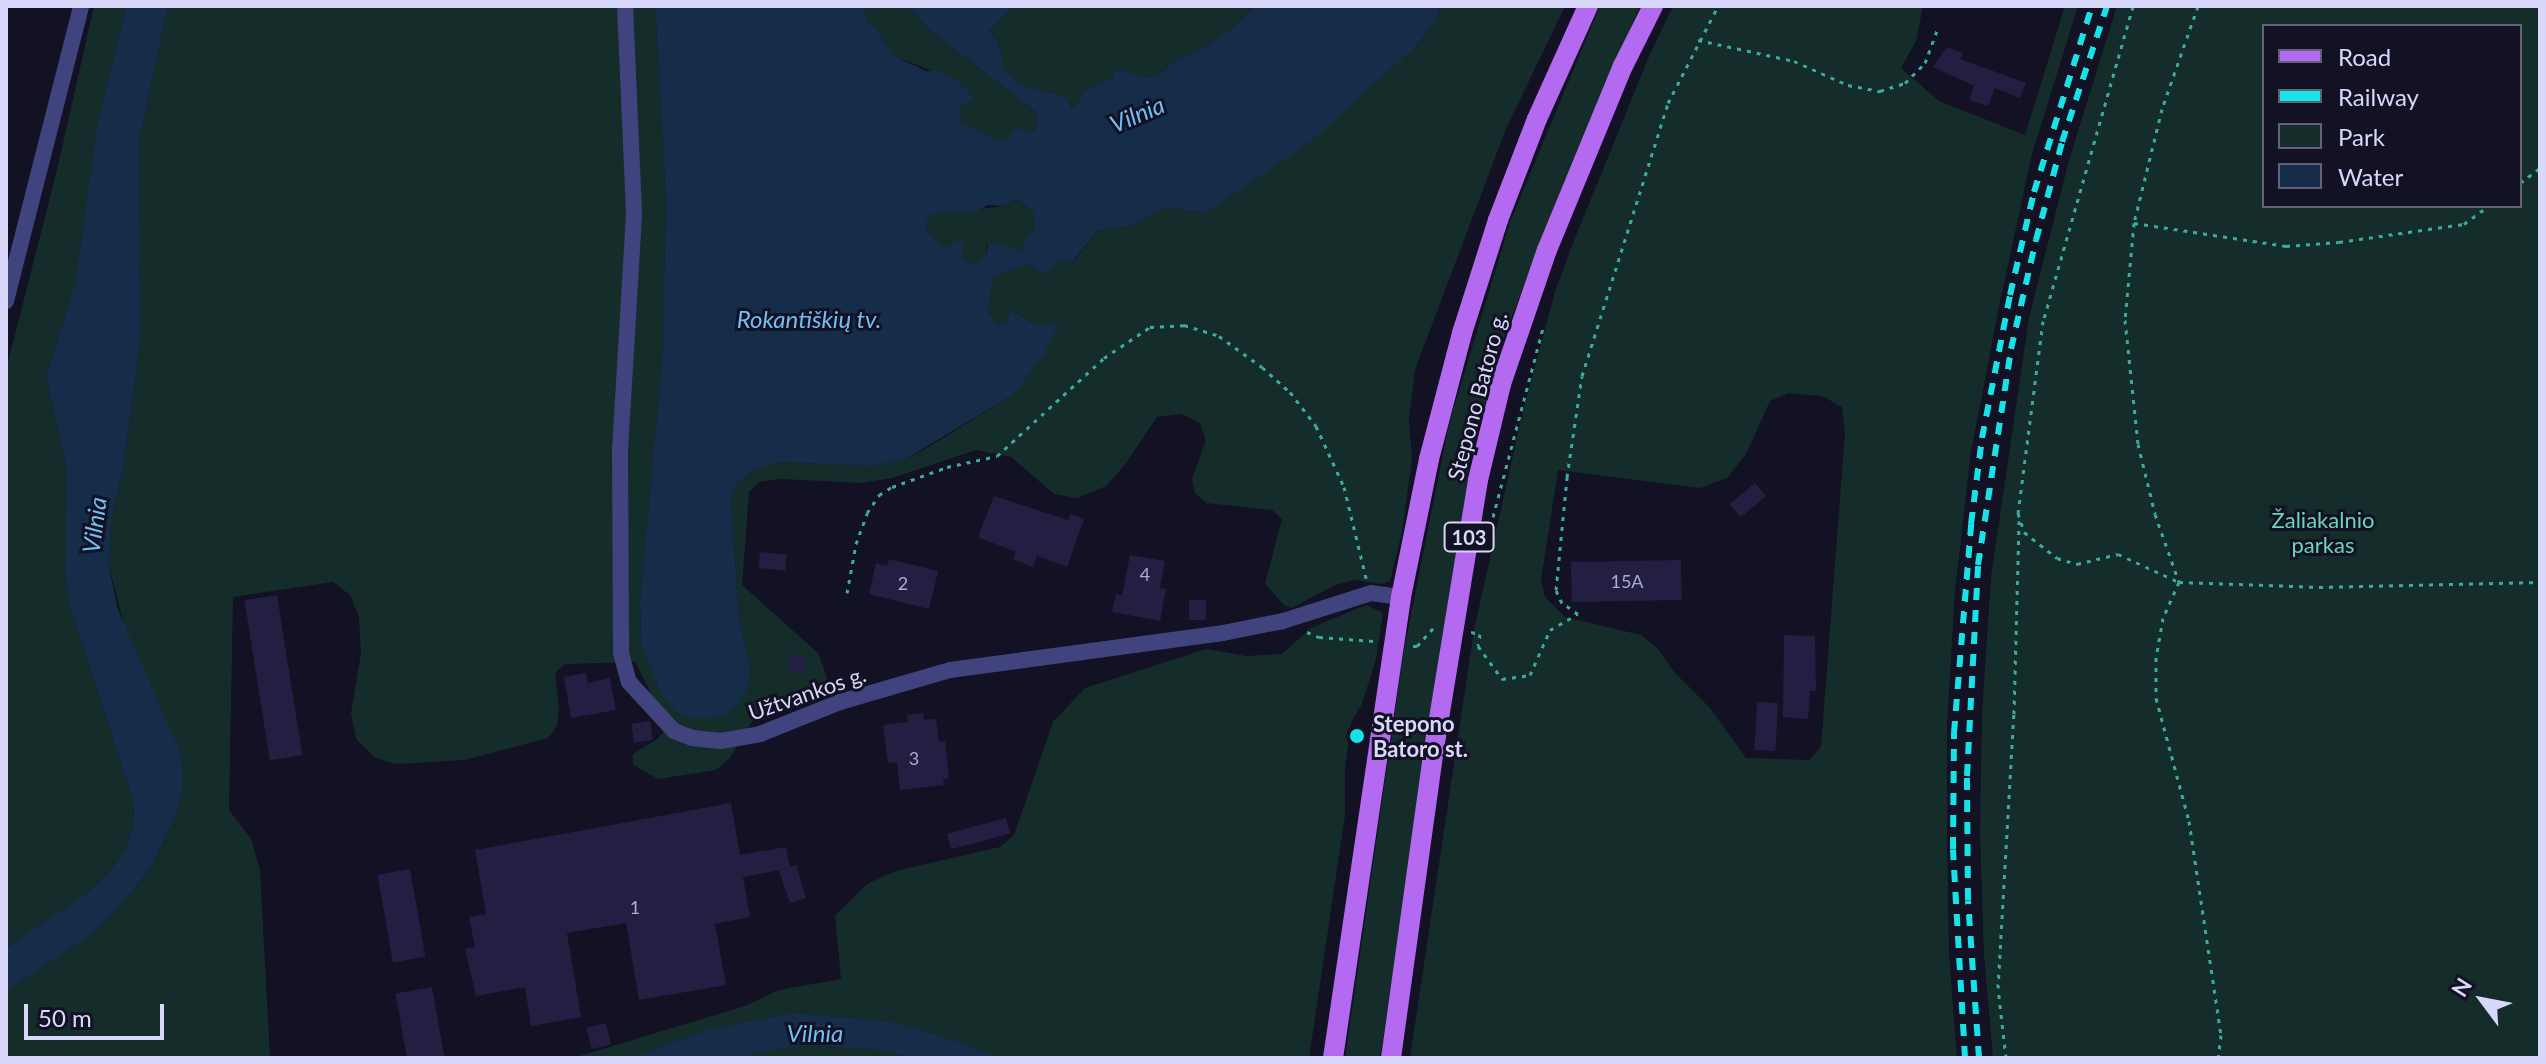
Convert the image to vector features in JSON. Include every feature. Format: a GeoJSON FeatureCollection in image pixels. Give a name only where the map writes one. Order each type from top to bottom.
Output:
{"type":"FeatureCollection","features":[{"type":"Feature","properties":{"kind":"main road","name":"Stepono Batoro g."},"geometry":{"type":"LineString","coordinates":[[1333,1058],[1401,597],[1429,459],[1466,319],[1531,133],[1588,6]]}},
{"type":"Feature","properties":{"kind":"main road","name":"Stepono Batoro g."},"geometry":{"type":"LineString","coordinates":[[1391,1058],[1433,755],[1478,480],[1501,384],[1547,250],[1623,66],[1653,6]]}},
{"type":"Feature","properties":{"kind":"street"},"geometry":{"type":"LineString","coordinates":[[6,301],[81,6]]}},
{"type":"Feature","properties":{"kind":"street","name":"Užtvankos g."},"geometry":{"type":"LineString","coordinates":[[625,6],[634,215],[620,449],[621,653],[629,682],[674,731],[692,738],[721,741],[760,734],[840,702],[950,670],[1283,621],[1371,593],[1401,597]]}},
{"type":"Feature","properties":{"kind":"path"},"geometry":{"type":"LineString","coordinates":[[1473,619],[1470,632],[1480,634],[1478,646],[1502,679],[1530,675],[1550,630],[1578,614],[1562,603],[1556,590],[1567,477],[1582,376],[1668,103],[1718,6]]}},
{"type":"Feature","properties":{"kind":"path"},"geometry":{"type":"LineString","coordinates":[[2006,1058],[1998,988],[2015,699],[2018,513],[2043,321],[2133,6]]}},
{"type":"Feature","properties":{"kind":"path"},"geometry":{"type":"LineString","coordinates":[[2198,6],[2162,109],[2134,223],[2125,320],[2138,444],[2155,514],[2179,582],[2163,618],[2156,658],[2156,698],[2189,821],[2221,1035],[2218,1058]]}},
{"type":"Feature","properties":{"kind":"path"},"geometry":{"type":"LineString","coordinates":[[1698,40],[1794,61],[1848,85],[1880,91],[1905,83],[1925,63],[1939,25]]}},
{"type":"Feature","properties":{"kind":"path"},"geometry":{"type":"LineString","coordinates":[[2522,182],[2540,168]]}},
{"type":"Feature","properties":{"kind":"path"},"geometry":{"type":"LineString","coordinates":[[2134,223],[2286,246],[2339,242],[2464,224],[2486,208]]}},
{"type":"Feature","properties":{"kind":"path"},"geometry":{"type":"LineString","coordinates":[[1490,532],[1545,322]]}},
{"type":"Feature","properties":{"kind":"path"},"geometry":{"type":"LineString","coordinates":[[847,593],[856,544],[867,513],[879,495],[892,487],[947,467],[997,456],[1104,358],[1150,327],[1184,325],[1219,336],[1262,367],[1290,392],[1316,426],[1344,487],[1371,593]]}},
{"type":"Feature","properties":{"kind":"path"},"geometry":{"type":"LineString","coordinates":[[2018,513],[2024,532],[2057,558],[2077,564],[2118,554],[2179,582],[2319,587],[2540,582]]}},
{"type":"Feature","properties":{"kind":"path"},"geometry":{"type":"LineString","coordinates":[[1283,621],[1319,637],[1394,643]]}},
{"type":"Feature","properties":{"kind":"green space"},"geometry":{"type":"Polygon","coordinates":[[[94,6],[126,6],[97,125],[75,282],[46,378],[67,470],[70,606],[134,804],[133,826],[125,850],[92,889],[6,948],[6,370],[57,170],[94,6]]]}},
{"type":"Feature","properties":{"kind":"green space"},"geometry":{"type":"Polygon","coordinates":[[[168,6],[655,6],[666,205],[662,358],[640,598],[641,643],[751,670],[739,620],[731,499],[738,482],[755,469],[779,462],[869,466],[904,460],[930,446],[1014,394],[1059,324],[1039,326],[1011,310],[1007,323],[997,324],[988,312],[993,277],[1028,264],[1043,274],[1060,262],[1075,260],[1097,231],[1132,226],[1165,207],[1206,213],[1416,46],[1437,20],[1440,6],[1565,6],[1505,131],[1415,370],[1409,418],[1412,460],[1402,532],[1390,581],[1382,584],[1355,580],[1335,585],[1292,608],[1285,606],[1265,584],[1282,519],[1272,510],[1206,503],[1195,493],[1192,479],[1206,440],[1200,423],[1181,414],[1157,417],[1124,466],[1106,486],[1077,498],[1054,494],[1011,457],[976,450],[892,478],[861,483],[782,479],[759,482],[749,492],[742,585],[818,653],[827,677],[826,691],[819,701],[754,719],[730,758],[716,770],[658,779],[633,765],[633,754],[656,740],[675,720],[653,698],[635,662],[565,664],[555,673],[559,707],[557,726],[548,738],[465,760],[396,764],[376,758],[356,739],[351,713],[361,653],[359,617],[350,595],[333,582],[233,597],[229,810],[251,839],[260,870],[270,1058],[6,1058],[6,992],[89,936],[111,916],[150,869],[174,820],[109,566],[111,520],[123,470],[141,336],[139,141],[168,6]]]}},
{"type":"Feature","properties":{"kind":"green space"},"geometry":{"type":"Polygon","coordinates":[[[864,6],[908,6],[931,31],[1036,112],[1038,123],[1033,133],[1020,130],[1008,139],[995,139],[962,126],[959,109],[974,97],[958,81],[894,56],[879,32],[867,24],[864,6]]]}},
{"type":"Feature","properties":{"kind":"green space"},"geometry":{"type":"Polygon","coordinates":[[[1013,6],[1255,6],[1235,26],[1205,47],[1176,59],[1157,77],[1140,76],[1117,68],[1112,78],[1087,89],[1072,109],[1066,97],[1018,84],[1005,69],[997,40],[989,31],[1013,6]]]}},
{"type":"Feature","properties":{"kind":"green space"},"geometry":{"type":"Polygon","coordinates":[[[1600,6],[1640,6],[1561,189],[1501,345],[1471,456],[1380,1058],[1345,1058],[1404,650],[1449,424],[1510,222],[1600,6]]]}},
{"type":"Feature","properties":{"kind":"green space"},"geometry":{"type":"Polygon","coordinates":[[[1673,6],[1923,6],[1916,41],[1901,68],[1939,101],[2025,135],[2065,6],[2078,6],[2032,154],[2000,302],[1971,452],[1955,591],[1947,724],[1947,836],[1949,953],[1957,1058],[1410,1058],[1474,630],[1522,415],[1555,292],[1650,54],[1673,6]],[[1788,393],[1770,401],[1746,454],[1727,478],[1700,488],[1558,470],[1541,580],[1545,597],[1565,617],[1641,635],[1658,649],[1674,672],[1709,707],[1746,758],[1809,760],[1821,747],[1845,433],[1842,407],[1822,396],[1788,393]]]}},
{"type":"Feature","properties":{"kind":"green space","name":"Žaliakalnio parkas"},"geometry":{"type":"Polygon","coordinates":[[[2117,6],[2540,6],[2540,1058],[1993,1058],[1984,956],[1980,831],[1982,714],[1991,577],[2029,318],[2069,160],[2117,6]]]}},
{"type":"Feature","properties":{"kind":"green space"},"geometry":{"type":"Polygon","coordinates":[[[1016,199],[1034,212],[1036,229],[1022,251],[987,244],[986,255],[978,262],[967,263],[962,258],[962,251],[947,249],[927,234],[926,223],[932,214],[1006,206],[1016,199]]]}},
{"type":"Feature","properties":{"kind":"green space"},"geometry":{"type":"Polygon","coordinates":[[[1366,605],[1383,613],[1376,659],[1362,704],[1352,720],[1345,766],[1345,815],[1309,1058],[1001,1058],[889,1021],[793,1013],[709,1029],[631,1058],[573,1058],[745,1006],[779,990],[841,979],[835,916],[867,884],[896,871],[1000,847],[1014,835],[1053,722],[1085,688],[1206,649],[1246,656],[1282,654],[1311,628],[1366,605]]]}},
{"type":"Feature","properties":{"kind":"green space"},"geometry":{"type":"Polygon","coordinates":[[[784,1047],[877,1050],[916,1058],[736,1058],[784,1047]]]}},
{"type":"Feature","properties":{"kind":"water","name":"Vilnia"},"geometry":{"type":"Polygon","coordinates":[[[126,6],[168,6],[139,141],[141,336],[123,470],[111,520],[109,566],[117,607],[181,755],[183,788],[174,820],[150,869],[111,916],[89,936],[6,992],[6,948],[92,889],[125,850],[133,826],[134,804],[70,606],[65,571],[67,470],[46,378],[75,282],[97,125],[126,6]]]}},
{"type":"Feature","properties":{"kind":"water","name":"Rokantiškių tv."},"geometry":{"type":"Polygon","coordinates":[[[655,6],[864,6],[867,23],[879,32],[894,56],[926,71],[938,70],[958,81],[974,97],[959,109],[962,126],[976,128],[995,139],[1008,139],[1015,128],[1033,133],[1038,123],[1036,112],[931,31],[908,6],[1013,6],[989,31],[997,40],[1005,69],[1018,84],[1066,97],[1072,109],[1087,89],[1112,78],[1117,68],[1140,76],[1157,77],[1176,59],[1205,47],[1235,26],[1255,6],[1440,6],[1437,20],[1416,46],[1312,140],[1206,213],[1165,207],[1132,226],[1097,231],[1074,260],[1060,262],[1043,274],[1028,264],[993,277],[988,312],[997,324],[1007,323],[1010,310],[1039,326],[1059,323],[1044,354],[1014,394],[904,460],[869,466],[779,462],[755,469],[738,482],[731,499],[739,620],[751,670],[747,689],[738,705],[725,715],[708,719],[688,718],[675,711],[662,695],[641,643],[640,598],[662,358],[666,205],[655,6]],[[1016,199],[1006,206],[987,205],[978,211],[932,214],[926,223],[927,234],[946,248],[956,241],[963,244],[962,258],[967,263],[978,262],[986,255],[989,242],[1022,251],[1027,235],[1035,229],[1034,212],[1016,199]]]}},
{"type":"Feature","properties":{"kind":"water","name":"Vilnia"},"geometry":{"type":"Polygon","coordinates":[[[793,1013],[889,1021],[1001,1058],[916,1058],[877,1050],[812,1046],[736,1058],[631,1058],[709,1029],[793,1013]]]}},
{"type":"Feature","properties":{"kind":"building"},"geometry":{"type":"Polygon","coordinates":[[[1947,47],[1963,53],[1960,59],[2026,83],[2020,98],[1995,88],[1988,106],[1969,100],[1974,86],[1933,67],[1947,47]]]}},
{"type":"Feature","properties":{"kind":"building"},"geometry":{"type":"Polygon","coordinates":[[[1755,483],[1766,496],[1741,517],[1730,504],[1755,483]]]}},
{"type":"Feature","properties":{"kind":"building"},"geometry":{"type":"Polygon","coordinates":[[[994,496],[1068,520],[1070,514],[1084,519],[1067,567],[1037,556],[1033,567],[1013,559],[1016,552],[978,537],[994,496]]]}},
{"type":"Feature","properties":{"kind":"building"},"geometry":{"type":"Polygon","coordinates":[[[760,552],[787,555],[785,571],[758,568],[760,552]]]}},
{"type":"Feature","properties":{"kind":"building"},"geometry":{"type":"Polygon","coordinates":[[[1130,555],[1165,561],[1160,588],[1166,589],[1160,621],[1112,612],[1116,594],[1122,595],[1130,555]]]}},
{"type":"Feature","properties":{"kind":"building"},"geometry":{"type":"Polygon","coordinates":[[[889,559],[938,571],[929,609],[869,594],[876,563],[887,566],[889,559]]]}},
{"type":"Feature","properties":{"kind":"building"},"geometry":{"type":"Polygon","coordinates":[[[1681,560],[1682,600],[1572,602],[1571,562],[1681,560]]]}},
{"type":"Feature","properties":{"kind":"building"},"geometry":{"type":"Polygon","coordinates":[[[277,595],[302,755],[270,760],[244,600],[277,595]]]}},
{"type":"Feature","properties":{"kind":"building"},"geometry":{"type":"Polygon","coordinates":[[[1189,600],[1206,600],[1206,620],[1189,620],[1189,600]]]}},
{"type":"Feature","properties":{"kind":"building"},"geometry":{"type":"Polygon","coordinates":[[[1784,635],[1815,636],[1816,691],[1810,691],[1808,719],[1783,717],[1784,635]]]}},
{"type":"Feature","properties":{"kind":"building"},"geometry":{"type":"Polygon","coordinates":[[[791,654],[808,658],[804,674],[787,671],[791,654]]]}},
{"type":"Feature","properties":{"kind":"building"},"geometry":{"type":"Polygon","coordinates":[[[586,673],[588,683],[610,678],[616,710],[571,718],[564,677],[586,673]]]}},
{"type":"Feature","properties":{"kind":"building"},"geometry":{"type":"Polygon","coordinates":[[[1757,702],[1778,703],[1775,751],[1754,750],[1757,702]]]}},
{"type":"Feature","properties":{"kind":"building"},"geometry":{"type":"Polygon","coordinates":[[[923,713],[924,720],[936,719],[939,742],[945,741],[949,778],[943,779],[944,785],[900,790],[897,762],[888,763],[883,725],[908,722],[907,715],[923,713]]]}},
{"type":"Feature","properties":{"kind":"building"},"geometry":{"type":"Polygon","coordinates":[[[650,721],[653,740],[634,743],[631,724],[650,721]]]}},
{"type":"Feature","properties":{"kind":"building"},"geometry":{"type":"Polygon","coordinates":[[[731,803],[740,855],[786,847],[790,867],[796,865],[806,898],[790,903],[779,871],[786,869],[743,877],[750,917],[715,924],[726,985],[639,1000],[626,923],[567,933],[581,1017],[531,1026],[525,987],[476,996],[465,949],[475,947],[469,917],[486,914],[475,850],[731,803]]]}},
{"type":"Feature","properties":{"kind":"building"},"geometry":{"type":"Polygon","coordinates":[[[1006,818],[1010,833],[951,849],[947,834],[1006,818]]]}},
{"type":"Feature","properties":{"kind":"building"},"geometry":{"type":"Polygon","coordinates":[[[410,869],[425,957],[393,962],[378,875],[410,869]]]}},
{"type":"Feature","properties":{"kind":"building"},"geometry":{"type":"Polygon","coordinates":[[[432,987],[445,1058],[407,1058],[396,993],[432,987]]]}},
{"type":"Feature","properties":{"kind":"building"},"geometry":{"type":"Polygon","coordinates":[[[606,1023],[611,1044],[591,1049],[587,1027],[606,1023]]]}},
{"type":"Feature","properties":{"kind":"railway"},"geometry":{"type":"LineString","coordinates":[[1965,1058],[1953,849],[1954,733],[1971,524],[1982,438],[2034,192],[2092,6]]}},
{"type":"Feature","properties":{"kind":"railway"},"geometry":{"type":"LineString","coordinates":[[1979,1058],[1968,900],[1967,776],[1978,565],[2011,349],[2036,240],[2062,142],[2107,6]]}},
{"type":"Feature","properties":{"kind":"place","name":"Stepono Batoro st."},"geometry":{"type":"Point","coordinates":[1357,736]}}]}
